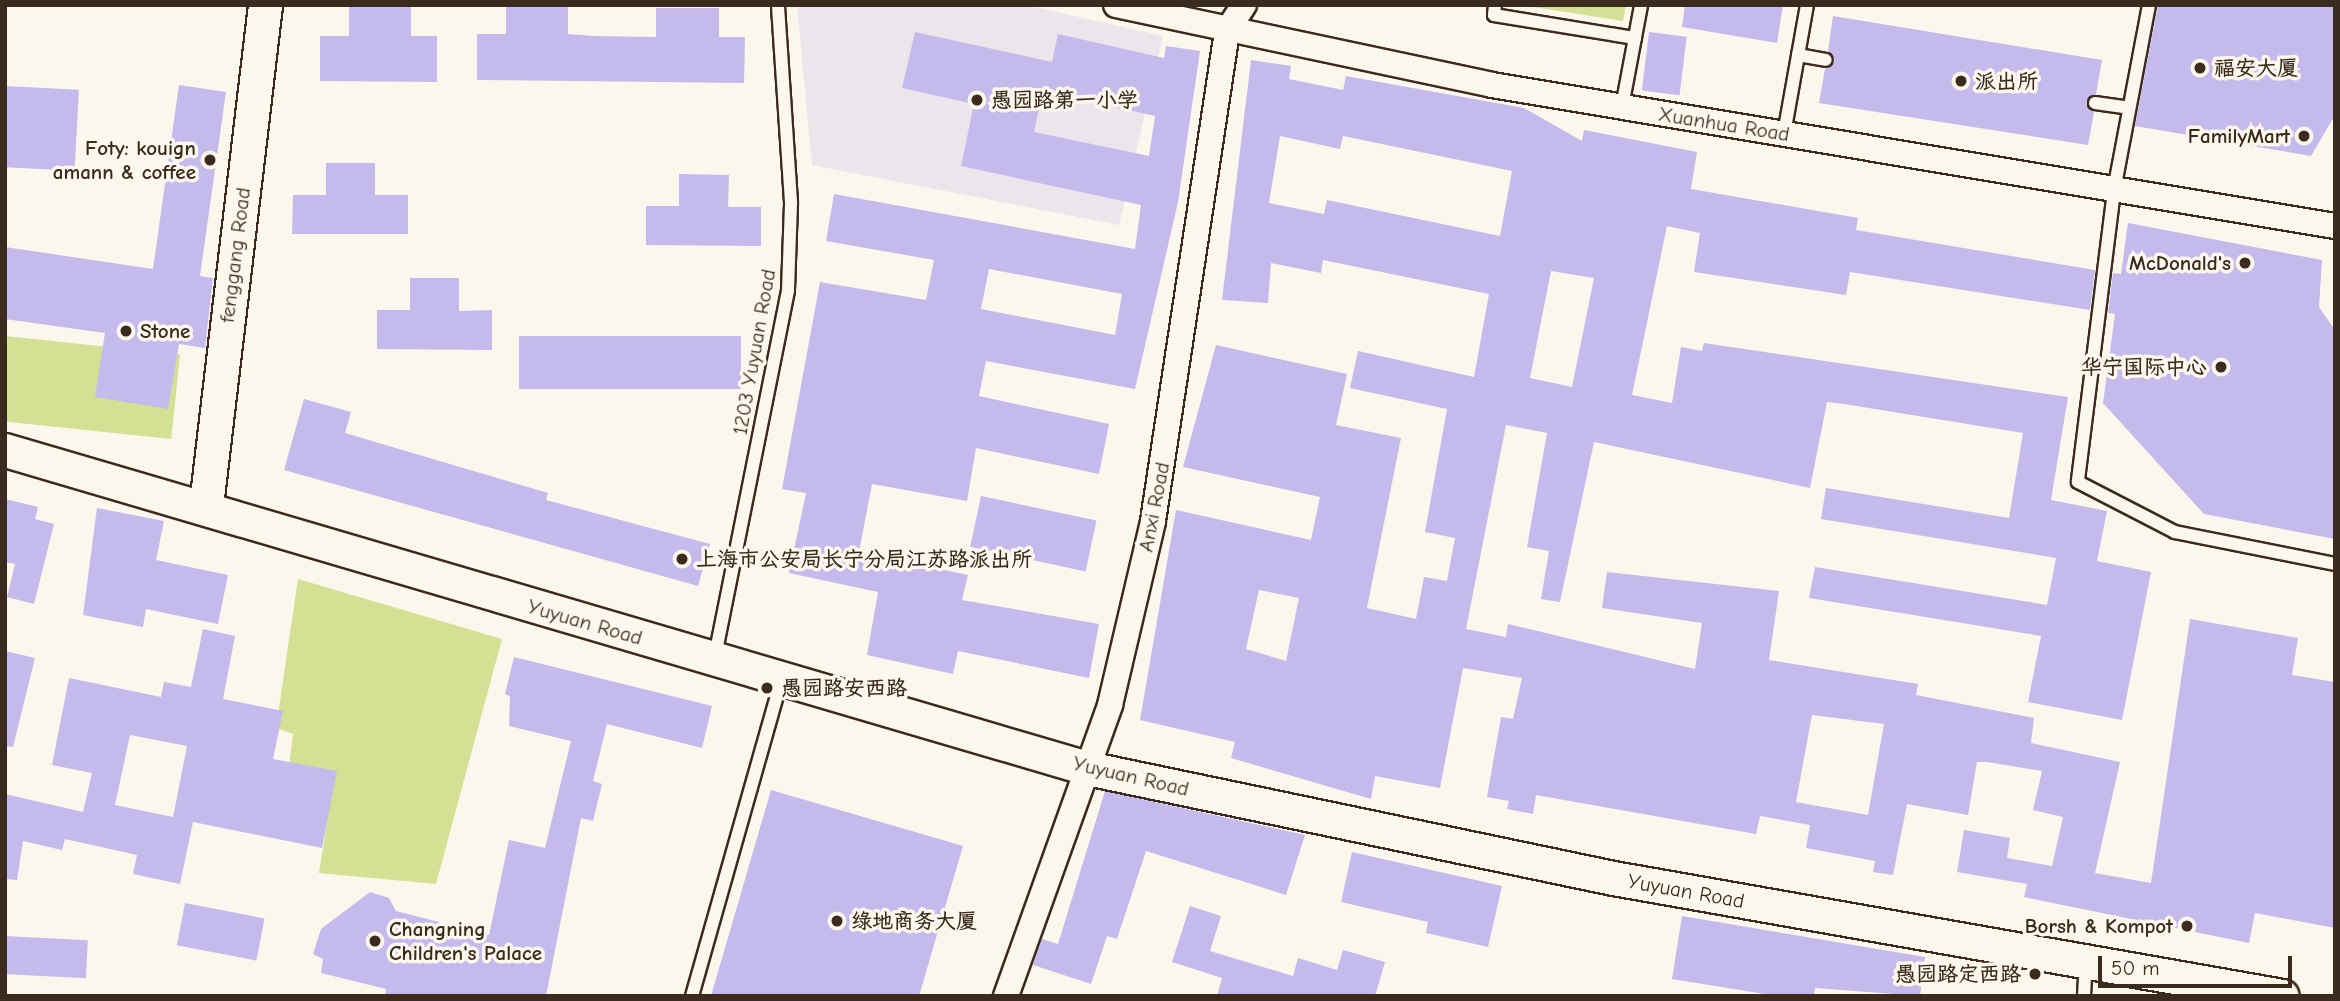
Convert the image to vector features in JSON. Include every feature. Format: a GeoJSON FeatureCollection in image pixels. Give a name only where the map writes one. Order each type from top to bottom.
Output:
{"type":"FeatureCollection","features":[{"type":"Feature","properties":{"kind":"main road","name":"fenggang Road"},"geometry":{"type":"LineString","coordinates":[[206,505],[265,5]]}},
{"type":"Feature","properties":{"kind":"main road","name":"Yuyuan Road"},"geometry":{"type":"LineString","coordinates":[[5,450],[206,505],[1087,768],[1613,878],[2282,996]]}},
{"type":"Feature","properties":{"kind":"street","name":"Xuanhua Road"},"geometry":{"type":"LineString","coordinates":[[1116,5],[1227,31],[1622,107],[2335,226]]}},
{"type":"Feature","properties":{"kind":"street","name":"Anxi Road"},"geometry":{"type":"LineString","coordinates":[[1006,996],[1110,705],[1153,522],[1227,31],[1244,5]]}},
{"type":"Feature","properties":{"kind":"lane","name":"1203 Yuyuan Road"},"geometry":{"type":"LineString","coordinates":[[715,659],[788,290],[791,202],[778,5]]}},
{"type":"Feature","properties":{"kind":"lane"},"geometry":{"type":"LineString","coordinates":[[1495,5],[1494,15],[1635,38]]}},
{"type":"Feature","properties":{"kind":"lane"},"geometry":{"type":"LineString","coordinates":[[1622,107],[1641,5]]}},
{"type":"Feature","properties":{"kind":"lane"},"geometry":{"type":"LineString","coordinates":[[1784,134],[1807,5]]}},
{"type":"Feature","properties":{"kind":"lane"},"geometry":{"type":"LineString","coordinates":[[2148,5],[2114,191],[2078,482],[2175,532],[2335,564]]}},
{"type":"Feature","properties":{"kind":"lane"},"geometry":{"type":"LineString","coordinates":[[1798,55],[1826,60]]}},
{"type":"Feature","properties":{"kind":"lane"},"geometry":{"type":"LineString","coordinates":[[2095,103],[2129,108]]}},
{"type":"Feature","properties":{"kind":"lane"},"geometry":{"type":"LineString","coordinates":[[692,996],[782,679]]}},
{"type":"Feature","properties":{"kind":"lane"},"geometry":{"type":"LineString","coordinates":[[2084,996],[2086,961]]}},
{"type":"Feature","properties":{"kind":"shaded area","name":"愚园路第一小学"},"geometry":{"type":"Polygon","coordinates":[[[797,5],[1026,5],[1163,36],[1119,225],[812,165],[797,5]]]}},
{"type":"Feature","properties":{"kind":"green space"},"geometry":{"type":"Polygon","coordinates":[[[1521,5],[1626,5],[1623,21],[1521,5]]]}},
{"type":"Feature","properties":{"kind":"green space"},"geometry":{"type":"Polygon","coordinates":[[[5,336],[180,354],[171,439],[5,421],[5,336]]]}},
{"type":"Feature","properties":{"kind":"green space"},"geometry":{"type":"Polygon","coordinates":[[[298,579],[502,639],[436,884],[319,873],[332,790],[288,776],[293,734],[276,728],[298,579]]]}},
{"type":"Feature","properties":{"kind":"building"},"geometry":{"type":"Polygon","coordinates":[[[506,5],[568,6],[568,34],[656,37],[656,8],[719,8],[719,37],[745,37],[744,83],[477,80],[477,34],[506,34],[506,5]]]}},
{"type":"Feature","properties":{"kind":"building"},"geometry":{"type":"Polygon","coordinates":[[[1685,5],[1783,5],[1777,43],[1682,27],[1685,5]]]}},
{"type":"Feature","properties":{"kind":"building"},"geometry":{"type":"Polygon","coordinates":[[[2158,5],[2335,5],[2335,115],[2311,156],[2135,126],[2158,5]]]}},
{"type":"Feature","properties":{"kind":"building"},"geometry":{"type":"Polygon","coordinates":[[[349,7],[411,7],[411,36],[437,36],[437,82],[320,81],[320,36],[349,36],[349,7]]]}},
{"type":"Feature","properties":{"kind":"building","name":"派出所"},"geometry":{"type":"Polygon","coordinates":[[[1833,16],[2102,60],[2096,94],[2087,101],[2094,112],[2088,145],[1819,103],[1825,69],[1835,61],[1828,51],[1833,16]]]}},
{"type":"Feature","properties":{"kind":"building"},"geometry":{"type":"Polygon","coordinates":[[[915,32],[1052,62],[1058,34],[1164,58],[1166,46],[1200,51],[1178,202],[1135,389],[986,361],[979,396],[1109,424],[1099,474],[976,448],[967,501],[872,484],[859,552],[968,575],[962,600],[1099,624],[1089,678],[958,651],[953,674],[867,655],[878,592],[789,573],[806,493],[782,489],[820,282],[926,300],[934,260],[826,241],[834,194],[1135,249],[1141,205],[961,166],[974,104],[902,88],[915,32]],[[1043,91],[1034,132],[1149,156],[1155,116],[1043,91]],[[989,269],[981,309],[1115,335],[1122,294],[989,269]]]}},
{"type":"Feature","properties":{"kind":"building"},"geometry":{"type":"Polygon","coordinates":[[[1649,32],[1687,37],[1680,95],[1642,91],[1649,32]]]}},
{"type":"Feature","properties":{"kind":"building"},"geometry":{"type":"Polygon","coordinates":[[[1251,60],[1291,66],[1289,79],[1343,90],[1346,76],[1524,108],[1582,141],[1584,130],[1697,152],[1691,189],[1858,218],[1856,230],[2095,270],[2090,310],[1850,272],[1846,295],[1694,272],[1700,233],[1667,226],[1632,395],[1672,403],[1681,347],[1702,351],[1704,343],[2068,397],[2051,500],[2107,511],[2097,561],[2151,572],[2122,720],[2028,702],[2041,636],[1809,598],[1815,567],[2047,605],[2056,558],[1821,519],[1826,488],[2009,518],[2023,433],[1844,404],[1827,402],[1810,488],[1594,442],[1560,602],[1541,599],[1549,551],[1527,547],[1547,433],[1506,425],[1466,629],[1506,637],[1508,624],[1695,669],[1702,623],[1602,608],[1607,572],[1779,591],[1769,660],[1918,684],[1916,695],[2034,718],[2031,743],[2120,762],[2095,873],[2151,883],[2190,619],[2298,638],[2292,675],[2335,682],[2335,928],[2255,913],[2249,943],[2024,897],[2027,884],[1957,872],[1964,830],[2010,838],[2007,858],[2052,866],[2063,817],[2033,810],[2042,771],[1987,762],[1977,762],[1968,815],[1907,804],[1893,875],[1873,872],[1875,861],[1806,848],[1810,825],[1760,816],[1756,834],[1536,795],[1533,814],[1507,809],[1509,801],[1487,797],[1501,717],[1513,719],[1522,678],[1463,668],[1440,788],[1375,776],[1371,799],[1231,758],[1235,742],[1140,720],[1176,510],[1311,540],[1320,497],[1183,467],[1216,345],[1347,374],[1336,425],[1401,438],[1367,608],[1416,619],[1424,577],[1447,581],[1455,538],[1425,532],[1447,409],[1350,388],[1358,351],[1474,377],[1489,294],[1323,260],[1321,273],[1271,263],[1268,303],[1222,300],[1251,60]],[[1280,136],[1269,203],[1324,214],[1327,200],[1500,236],[1512,171],[1343,136],[1340,149],[1280,136]],[[1551,271],[1530,378],[1572,387],[1594,278],[1551,271]],[[1259,590],[1246,649],[1286,661],[1299,598],[1259,590]],[[1812,715],[1796,802],[1868,815],[1884,724],[1812,715]]]}},
{"type":"Feature","properties":{"kind":"building"},"geometry":{"type":"Polygon","coordinates":[[[179,85],[226,92],[200,276],[213,278],[205,348],[179,344],[168,409],[95,397],[105,333],[5,319],[5,247],[153,269],[179,85]]]}},
{"type":"Feature","properties":{"kind":"building"},"geometry":{"type":"Polygon","coordinates":[[[5,86],[79,90],[75,171],[5,167],[5,86]]]}},
{"type":"Feature","properties":{"kind":"building"},"geometry":{"type":"Polygon","coordinates":[[[326,163],[375,163],[375,195],[408,195],[408,234],[292,234],[293,195],[326,195],[326,163]]]}},
{"type":"Feature","properties":{"kind":"building"},"geometry":{"type":"Polygon","coordinates":[[[679,174],[729,175],[728,207],[761,207],[761,246],[646,245],[646,206],[679,206],[679,174]]]}},
{"type":"Feature","properties":{"kind":"building","name":"华宁国际中心"},"geometry":{"type":"Polygon","coordinates":[[[2128,223],[2322,260],[2319,307],[2335,330],[2335,539],[2204,514],[2103,403],[2115,314],[2108,313],[2113,273],[2121,274],[2128,223]]]}},
{"type":"Feature","properties":{"kind":"building"},"geometry":{"type":"Polygon","coordinates":[[[410,278],[459,278],[459,311],[492,310],[492,350],[377,349],[377,310],[410,310],[410,278]]]}},
{"type":"Feature","properties":{"kind":"building"},"geometry":{"type":"Polygon","coordinates":[[[519,336],[741,336],[741,389],[519,389],[519,336]]]}},
{"type":"Feature","properties":{"kind":"building"},"geometry":{"type":"Polygon","coordinates":[[[304,399],[351,412],[345,433],[548,493],[546,500],[710,544],[698,586],[284,470],[304,399]]]}},
{"type":"Feature","properties":{"kind":"building"},"geometry":{"type":"Polygon","coordinates":[[[981,496],[1096,521],[1086,571],[970,547],[981,496]]]}},
{"type":"Feature","properties":{"kind":"building"},"geometry":{"type":"Polygon","coordinates":[[[5,499],[38,507],[35,519],[54,524],[34,604],[7,597],[15,564],[5,562],[5,499]]]}},
{"type":"Feature","properties":{"kind":"building"},"geometry":{"type":"Polygon","coordinates":[[[97,508],[164,521],[156,560],[228,575],[218,624],[146,609],[143,627],[83,615],[97,508]]]}},
{"type":"Feature","properties":{"kind":"building"},"geometry":{"type":"Polygon","coordinates":[[[203,629],[235,636],[223,699],[283,711],[273,759],[337,771],[322,848],[193,822],[180,884],[133,874],[137,855],[65,839],[62,850],[23,841],[17,880],[5,879],[5,794],[83,812],[92,773],[52,765],[69,678],[161,697],[164,682],[191,687],[203,629]],[[130,735],[115,805],[173,817],[187,746],[130,735]]]}},
{"type":"Feature","properties":{"kind":"building"},"geometry":{"type":"Polygon","coordinates":[[[5,651],[35,658],[13,747],[5,746],[5,651]]]}},
{"type":"Feature","properties":{"kind":"building"},"geometry":{"type":"Polygon","coordinates":[[[514,657],[712,706],[702,748],[607,724],[593,781],[602,784],[593,821],[581,818],[546,996],[385,996],[386,989],[321,973],[323,959],[313,954],[321,929],[370,892],[389,898],[396,911],[489,935],[509,840],[545,848],[571,741],[509,726],[510,696],[505,694],[514,657]]]}},
{"type":"Feature","properties":{"kind":"building","name":"绿地商务大厦"},"geometry":{"type":"Polygon","coordinates":[[[771,790],[963,846],[919,996],[711,996],[771,790]]]}},
{"type":"Feature","properties":{"kind":"building"},"geometry":{"type":"Polygon","coordinates":[[[1105,791],[1305,835],[1286,895],[1146,851],[1117,939],[1107,936],[1091,984],[1033,965],[1042,939],[1058,944],[1105,791]]]}},
{"type":"Feature","properties":{"kind":"building"},"geometry":{"type":"Polygon","coordinates":[[[1352,852],[1502,886],[1488,947],[1426,933],[1428,922],[1341,902],[1352,852]]]}},
{"type":"Feature","properties":{"kind":"building"},"geometry":{"type":"Polygon","coordinates":[[[185,903],[265,918],[256,961],[177,945],[185,903]]]}},
{"type":"Feature","properties":{"kind":"building"},"geometry":{"type":"Polygon","coordinates":[[[1190,906],[1221,916],[1210,951],[1293,976],[1298,958],[1337,970],[1343,950],[1385,962],[1375,996],[1217,996],[1222,978],[1172,962],[1190,906]]]}},
{"type":"Feature","properties":{"kind":"building"},"geometry":{"type":"Polygon","coordinates":[[[1682,916],[1925,957],[1920,996],[1815,988],[1814,996],[1777,996],[1672,979],[1682,916]]]}},
{"type":"Feature","properties":{"kind":"building"},"geometry":{"type":"Polygon","coordinates":[[[5,936],[88,940],[86,978],[5,974],[5,936]]]}},
{"type":"Feature","properties":{"kind":"place","name":"福安大厦"},"geometry":{"type":"Point","coordinates":[2200,68]}},
{"type":"Feature","properties":{"kind":"place","name":"派出所"},"geometry":{"type":"Point","coordinates":[1961,81]}},
{"type":"Feature","properties":{"kind":"place","name":"愚园路第一小学"},"geometry":{"type":"Point","coordinates":[977,100]}},
{"type":"Feature","properties":{"kind":"place","name":"FamilyMart"},"geometry":{"type":"Point","coordinates":[2304,136]}},
{"type":"Feature","properties":{"kind":"place","name":"Foty: kouign amann & coffee"},"geometry":{"type":"Point","coordinates":[210,160]}},
{"type":"Feature","properties":{"kind":"place","name":"McDonald's"},"geometry":{"type":"Point","coordinates":[2245,263]}},
{"type":"Feature","properties":{"kind":"place","name":"Stone"},"geometry":{"type":"Point","coordinates":[126,331]}},
{"type":"Feature","properties":{"kind":"place","name":"华宁国际中心"},"geometry":{"type":"Point","coordinates":[2221,367]}},
{"type":"Feature","properties":{"kind":"place","name":"上海市公安局长宁分局江苏路派出所"},"geometry":{"type":"Point","coordinates":[682,559]}},
{"type":"Feature","properties":{"kind":"place","name":"愚园路安西路"},"geometry":{"type":"Point","coordinates":[767,688]}},
{"type":"Feature","properties":{"kind":"place","name":"绿地商务大厦"},"geometry":{"type":"Point","coordinates":[837,921]}},
{"type":"Feature","properties":{"kind":"place","name":"Borsh & Kompot"},"geometry":{"type":"Point","coordinates":[2187,926]}},
{"type":"Feature","properties":{"kind":"place","name":"Changning Children's Palace"},"geometry":{"type":"Point","coordinates":[375,941]}},
{"type":"Feature","properties":{"kind":"place","name":"愚园路定西路"},"geometry":{"type":"Point","coordinates":[2035,974]}}]}
